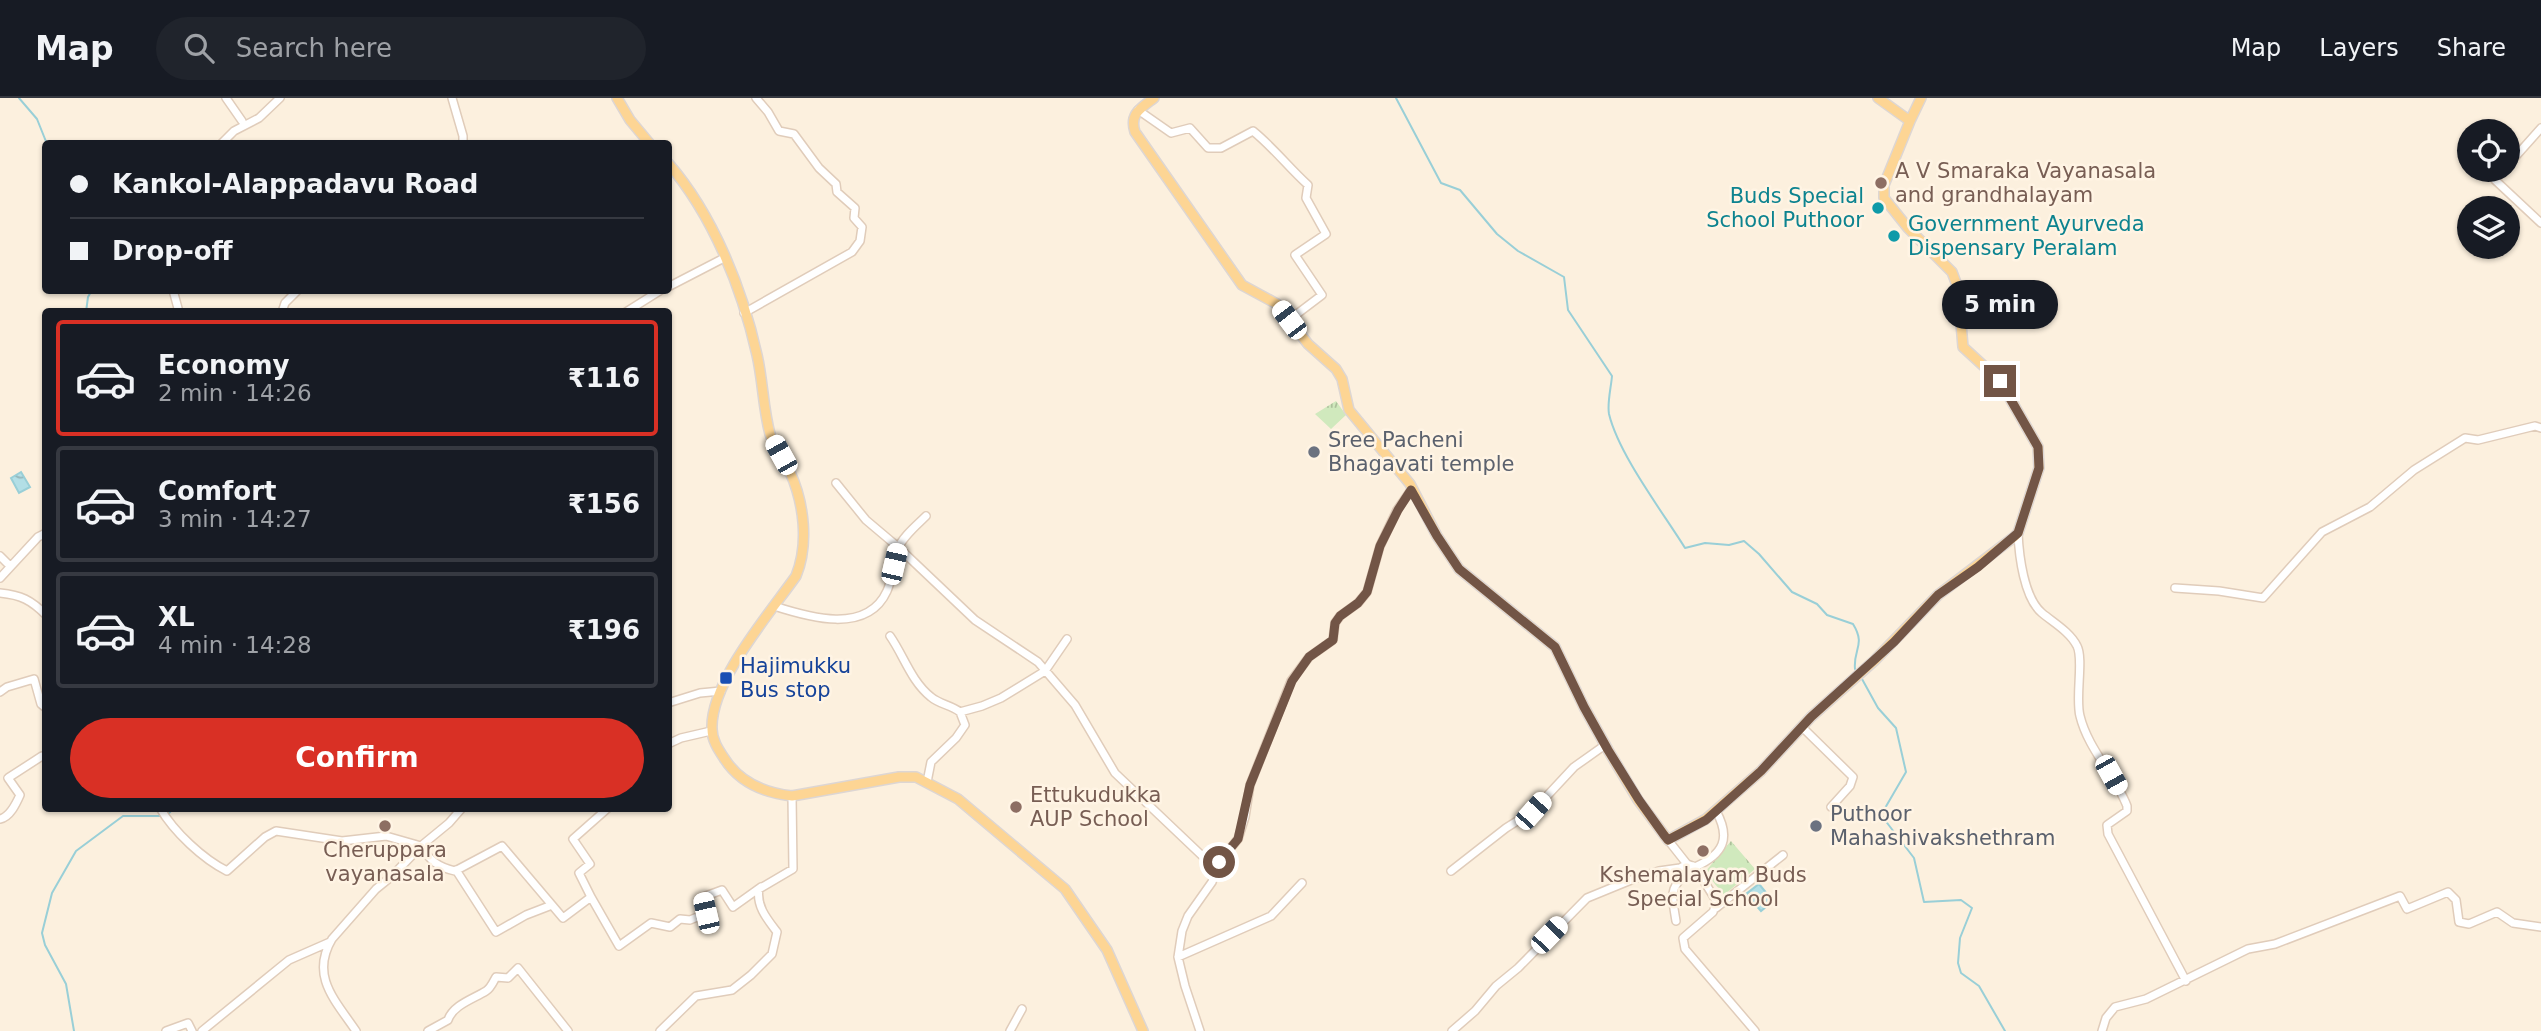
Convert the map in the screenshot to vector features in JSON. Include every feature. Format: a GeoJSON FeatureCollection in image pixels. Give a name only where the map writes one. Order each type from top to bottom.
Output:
{"type":"FeatureCollection","features":[{"type":"Feature","properties":{"kind":"main road"},"geometry":{"type":"LineString","coordinates":[[618,98],[630,120],[647,140]]}},
{"type":"Feature","properties":{"kind":"main road"},"geometry":{"type":"LineString","coordinates":[[1154,98],[1133,116],[1135,132],[1220,257],[1242,285],[1278,304],[1308,344],[1336,369],[1342,379],[1349,410],[1399,470],[1459,569],[1555,647],[1605,745],[1668,840],[1706,820],[1761,771],[1802,727],[1894,642],[1938,595],[1978,567],[2018,533],[2039,468],[2038,447],[2000,381],[1963,347],[1958,288],[1952,272],[1908,228],[1884,198],[1884,185],[1921,98]]}},
{"type":"Feature","properties":{"kind":"main road"},"geometry":{"type":"LineString","coordinates":[[1878,98],[1910,121]]}},
{"type":"Feature","properties":{"kind":"main road"},"geometry":{"type":"LineString","coordinates":[[672,168],[692,193],[716,234],[758,358],[770,437],[790,471],[803,524],[802,562],[796,576],[738,657],[721,691],[712,717],[711,731],[718,750],[728,765],[744,780],[777,794],[792,796],[899,777],[927,782],[958,799],[1065,889],[1107,950],[1143,1031]]}},
{"type":"Feature","properties":{"kind":"street"},"geometry":{"type":"LineString","coordinates":[[226,98],[242,121]]}},
{"type":"Feature","properties":{"kind":"street"},"geometry":{"type":"LineString","coordinates":[[225,140],[234,131],[259,118],[280,98]]}},
{"type":"Feature","properties":{"kind":"street"},"geometry":{"type":"LineString","coordinates":[[452,98],[463,140]]}},
{"type":"Feature","properties":{"kind":"street"},"geometry":{"type":"LineString","coordinates":[[744,313],[852,253],[860,241],[862,227],[854,218],[855,208],[837,191],[836,184],[819,168],[794,134],[779,131],[756,98]]}},
{"type":"Feature","properties":{"kind":"street"},"geometry":{"type":"LineString","coordinates":[[1138,110],[1171,133],[1190,128],[1208,148],[1221,148],[1253,131],[1308,185],[1306,198],[1326,234],[1295,255],[1322,295],[1289,320]]}},
{"type":"Feature","properties":{"kind":"street"},"geometry":{"type":"LineString","coordinates":[[2520,152],[2541,128]]}},
{"type":"Feature","properties":{"kind":"street"},"geometry":{"type":"LineString","coordinates":[[2497,182],[2541,223]]}},
{"type":"Feature","properties":{"kind":"street"},"geometry":{"type":"LineString","coordinates":[[672,285],[724,258]]}},
{"type":"Feature","properties":{"kind":"street"},"geometry":{"type":"LineString","coordinates":[[283,308],[294,294]]}},
{"type":"Feature","properties":{"kind":"street"},"geometry":{"type":"LineString","coordinates":[[632,308],[655,294]]}},
{"type":"Feature","properties":{"kind":"street"},"geometry":{"type":"LineString","coordinates":[[2175,588],[2263,598],[2322,532],[2370,507],[2388,489],[2438,454],[2465,438],[2478,440],[2535,426],[2541,428]]}},
{"type":"Feature","properties":{"kind":"street"},"geometry":{"type":"LineString","coordinates":[[836,483],[866,520],[975,620],[1038,662],[1075,705],[1115,773],[1216,869]]}},
{"type":"Feature","properties":{"kind":"street"},"geometry":{"type":"LineString","coordinates":[[1200,1031],[1178,957],[1179,944],[1188,916],[1212,882],[1219,862],[1238,839],[1250,785],[1292,681],[1309,657],[1333,640],[1335,623],[1343,612],[1358,603],[1367,592],[1380,546],[1411,490]]}},
{"type":"Feature","properties":{"kind":"street"},"geometry":{"type":"LineString","coordinates":[[774,606],[808,617],[846,619],[868,612],[886,593],[898,547],[926,516]]}},
{"type":"Feature","properties":{"kind":"street"},"geometry":{"type":"LineString","coordinates":[[2018,533],[2024,579],[2030,599],[2040,612],[2059,626],[2079,648],[2077,689],[2080,716],[2090,741],[2127,806],[2127,811],[2107,825],[2108,834],[2186,981]]}},
{"type":"Feature","properties":{"kind":"street"},"geometry":{"type":"LineString","coordinates":[[0,578],[42,535]]}},
{"type":"Feature","properties":{"kind":"street"},"geometry":{"type":"LineString","coordinates":[[0,556],[10,566]]}},
{"type":"Feature","properties":{"kind":"street"},"geometry":{"type":"LineString","coordinates":[[0,593],[31,600],[42,611]]}},
{"type":"Feature","properties":{"kind":"street"},"geometry":{"type":"LineString","coordinates":[[890,636],[921,689],[934,700],[951,705],[960,712],[965,725],[956,738],[931,762],[927,782]]}},
{"type":"Feature","properties":{"kind":"street"},"geometry":{"type":"LineString","coordinates":[[960,712],[1001,698],[1045,671],[1067,639]]}},
{"type":"Feature","properties":{"kind":"street"},"geometry":{"type":"LineString","coordinates":[[0,692],[7,687],[34,679],[42,705]]}},
{"type":"Feature","properties":{"kind":"street"},"geometry":{"type":"LineString","coordinates":[[672,702],[700,693],[721,691]]}},
{"type":"Feature","properties":{"kind":"street"},"geometry":{"type":"LineString","coordinates":[[1802,727],[1853,777],[1853,782],[1831,807]]}},
{"type":"Feature","properties":{"kind":"street"},"geometry":{"type":"LineString","coordinates":[[672,742],[711,731]]}},
{"type":"Feature","properties":{"kind":"street"},"geometry":{"type":"LineString","coordinates":[[1451,871],[1506,828],[1533,811],[1574,768],[1605,745]]}},
{"type":"Feature","properties":{"kind":"street"},"geometry":{"type":"LineString","coordinates":[[0,819],[4,819],[20,795],[8,778],[42,756]]}},
{"type":"Feature","properties":{"kind":"street"},"geometry":{"type":"LineString","coordinates":[[603,812],[573,839],[590,864],[579,873],[618,946],[651,923],[670,927],[680,919],[690,920],[706,913],[703,897],[722,890],[733,907],[767,882],[793,869],[792,796]]}},
{"type":"Feature","properties":{"kind":"street"},"geometry":{"type":"LineString","coordinates":[[1452,1031],[1587,898],[1659,870],[1703,864],[1724,842],[1726,833],[1716,811]]}},
{"type":"Feature","properties":{"kind":"street"},"geometry":{"type":"LineString","coordinates":[[356,1031],[323,977],[321,967],[330,942],[376,889],[458,812]]}},
{"type":"Feature","properties":{"kind":"street"},"geometry":{"type":"LineString","coordinates":[[164,814],[203,856],[227,871],[265,837],[276,831],[342,841],[386,836],[421,846],[439,868],[456,870],[502,846],[563,918],[591,897]]}},
{"type":"Feature","properties":{"kind":"street"},"geometry":{"type":"LineString","coordinates":[[1668,840],[1692,866],[1717,902],[1716,908]]}},
{"type":"Feature","properties":{"kind":"street"},"geometry":{"type":"LineString","coordinates":[[1755,1031],[1689,955],[1682,943],[1683,938],[1716,908],[1783,855]]}},
{"type":"Feature","properties":{"kind":"street"},"geometry":{"type":"LineString","coordinates":[[1676,921],[1672,893],[1674,886],[1692,866]]}},
{"type":"Feature","properties":{"kind":"street"},"geometry":{"type":"LineString","coordinates":[[456,870],[496,932],[526,915],[552,905]]}},
{"type":"Feature","properties":{"kind":"street"},"geometry":{"type":"LineString","coordinates":[[660,1031],[696,996],[732,990],[772,954],[777,932],[762,911],[758,895],[759,889],[767,882]]}},
{"type":"Feature","properties":{"kind":"street"},"geometry":{"type":"LineString","coordinates":[[1178,957],[1271,916],[1302,883]]}},
{"type":"Feature","properties":{"kind":"street"},"geometry":{"type":"LineString","coordinates":[[2102,1031],[2106,1018],[2115,1007],[2138,1003],[2248,949],[2275,944],[2400,896],[2407,909],[2448,892],[2456,900],[2459,922],[2469,924],[2497,912],[2513,923],[2541,928]]}},
{"type":"Feature","properties":{"kind":"street"},"geometry":{"type":"LineString","coordinates":[[202,1031],[289,960],[330,942]]}},
{"type":"Feature","properties":{"kind":"street"},"geometry":{"type":"LineString","coordinates":[[428,1031],[448,1020],[450,1014],[477,995],[489,990],[496,977],[508,978],[518,968],[568,1031]]}},
{"type":"Feature","properties":{"kind":"street"},"geometry":{"type":"LineString","coordinates":[[1010,1031],[1022,1009]]}},
{"type":"Feature","properties":{"kind":"street"},"geometry":{"type":"LineString","coordinates":[[166,1031],[188,1023],[192,1031]]}},
{"type":"Feature","properties":{"kind":"green space"},"geometry":{"type":"Polygon","coordinates":[[[1336,401],[1346,415],[1331,429],[1315,414],[1336,401]]]}},
{"type":"Feature","properties":{"kind":"green space"},"geometry":{"type":"Polygon","coordinates":[[[1731,841],[1755,869],[1724,895],[1705,872],[1731,841]]]}},
{"type":"Feature","properties":{"kind":"water"},"geometry":{"type":"Polygon","coordinates":[[[21,472],[30,487],[19,493],[11,478],[21,472]]]}},
{"type":"Feature","properties":{"kind":"water"},"geometry":{"type":"Polygon","coordinates":[[[1759,884],[1773,901],[1761,911],[1746,894],[1759,884]]]}},
{"type":"Feature","properties":{"kind":"waterway"},"geometry":{"type":"LineString","coordinates":[[19,98],[37,119],[45,140]]}},
{"type":"Feature","properties":{"kind":"waterway"},"geometry":{"type":"LineString","coordinates":[[1396,98],[1441,183],[1460,190],[1497,234],[1518,251],[1564,277],[1568,310],[1612,376],[1609,414],[1614,430],[1631,465],[1685,548],[1705,543],[1729,545],[1744,541],[1792,592],[1817,604],[1827,615],[1853,624],[1859,637],[1855,669]]}},
{"type":"Feature","properties":{"kind":"waterway"},"geometry":{"type":"LineString","coordinates":[[87,308],[90,294]]}},
{"type":"Feature","properties":{"kind":"waterway"},"geometry":{"type":"LineString","coordinates":[[1862,679],[1878,708],[1896,728],[1906,772],[1881,815],[1914,858],[1924,902],[1961,900],[1972,908],[1960,938],[1958,963],[1961,973],[1979,986],[2005,1031]]}},
{"type":"Feature","properties":{"kind":"waterway"},"geometry":{"type":"LineString","coordinates":[[167,815],[170,812]]}},
{"type":"Feature","properties":{"kind":"waterway"},"geometry":{"type":"LineString","coordinates":[[74,1031],[66,984],[45,945],[42,933],[52,893],[76,851],[123,816],[162,816]]}},
{"type":"Feature","properties":{"kind":"place","name":"A V Smaraka Vayanasala and grandhalayam"},"geometry":{"type":"Point","coordinates":[1881,183]}},
{"type":"Feature","properties":{"kind":"place","name":"Buds Special School Puthoor"},"geometry":{"type":"Point","coordinates":[1878,208]}},
{"type":"Feature","properties":{"kind":"place","name":"Government Ayurveda Dispensary Peralam"},"geometry":{"type":"Point","coordinates":[1894,236]}},
{"type":"Feature","properties":{"kind":"place","name":"Sree Pacheni Bhagavati temple"},"geometry":{"type":"Point","coordinates":[1314,452]}},
{"type":"Feature","properties":{"kind":"place","name":"Hajimukku Bus stop"},"geometry":{"type":"Point","coordinates":[726,678]}},
{"type":"Feature","properties":{"kind":"place","name":"Ettukudukka AUP School"},"geometry":{"type":"Point","coordinates":[1016,807]}},
{"type":"Feature","properties":{"kind":"place","name":"Cheruppara vayanasala"},"geometry":{"type":"Point","coordinates":[385,826]}},
{"type":"Feature","properties":{"kind":"place","name":"Puthoor Mahashivakshethram"},"geometry":{"type":"Point","coordinates":[1816,826]}},
{"type":"Feature","properties":{"kind":"place","name":"Kshemalayam Buds Special School"},"geometry":{"type":"Point","coordinates":[1703,851]}},
{"type":"Feature","properties":{"kind":"route"},"geometry":{"type":"LineString","coordinates":[[1219,862],[1242,830],[1250,785],[1292,681],[1309,657],[1333,640],[1335,623],[1343,612],[1358,603],[1367,592],[1380,546],[1411,490],[1459,569],[1555,647],[1608,750],[1668,840],[1706,820],[1761,771],[1811,717],[1894,642],[1938,595],[1978,567],[2018,533],[2039,468],[2038,447],[2000,381]]}}]}
